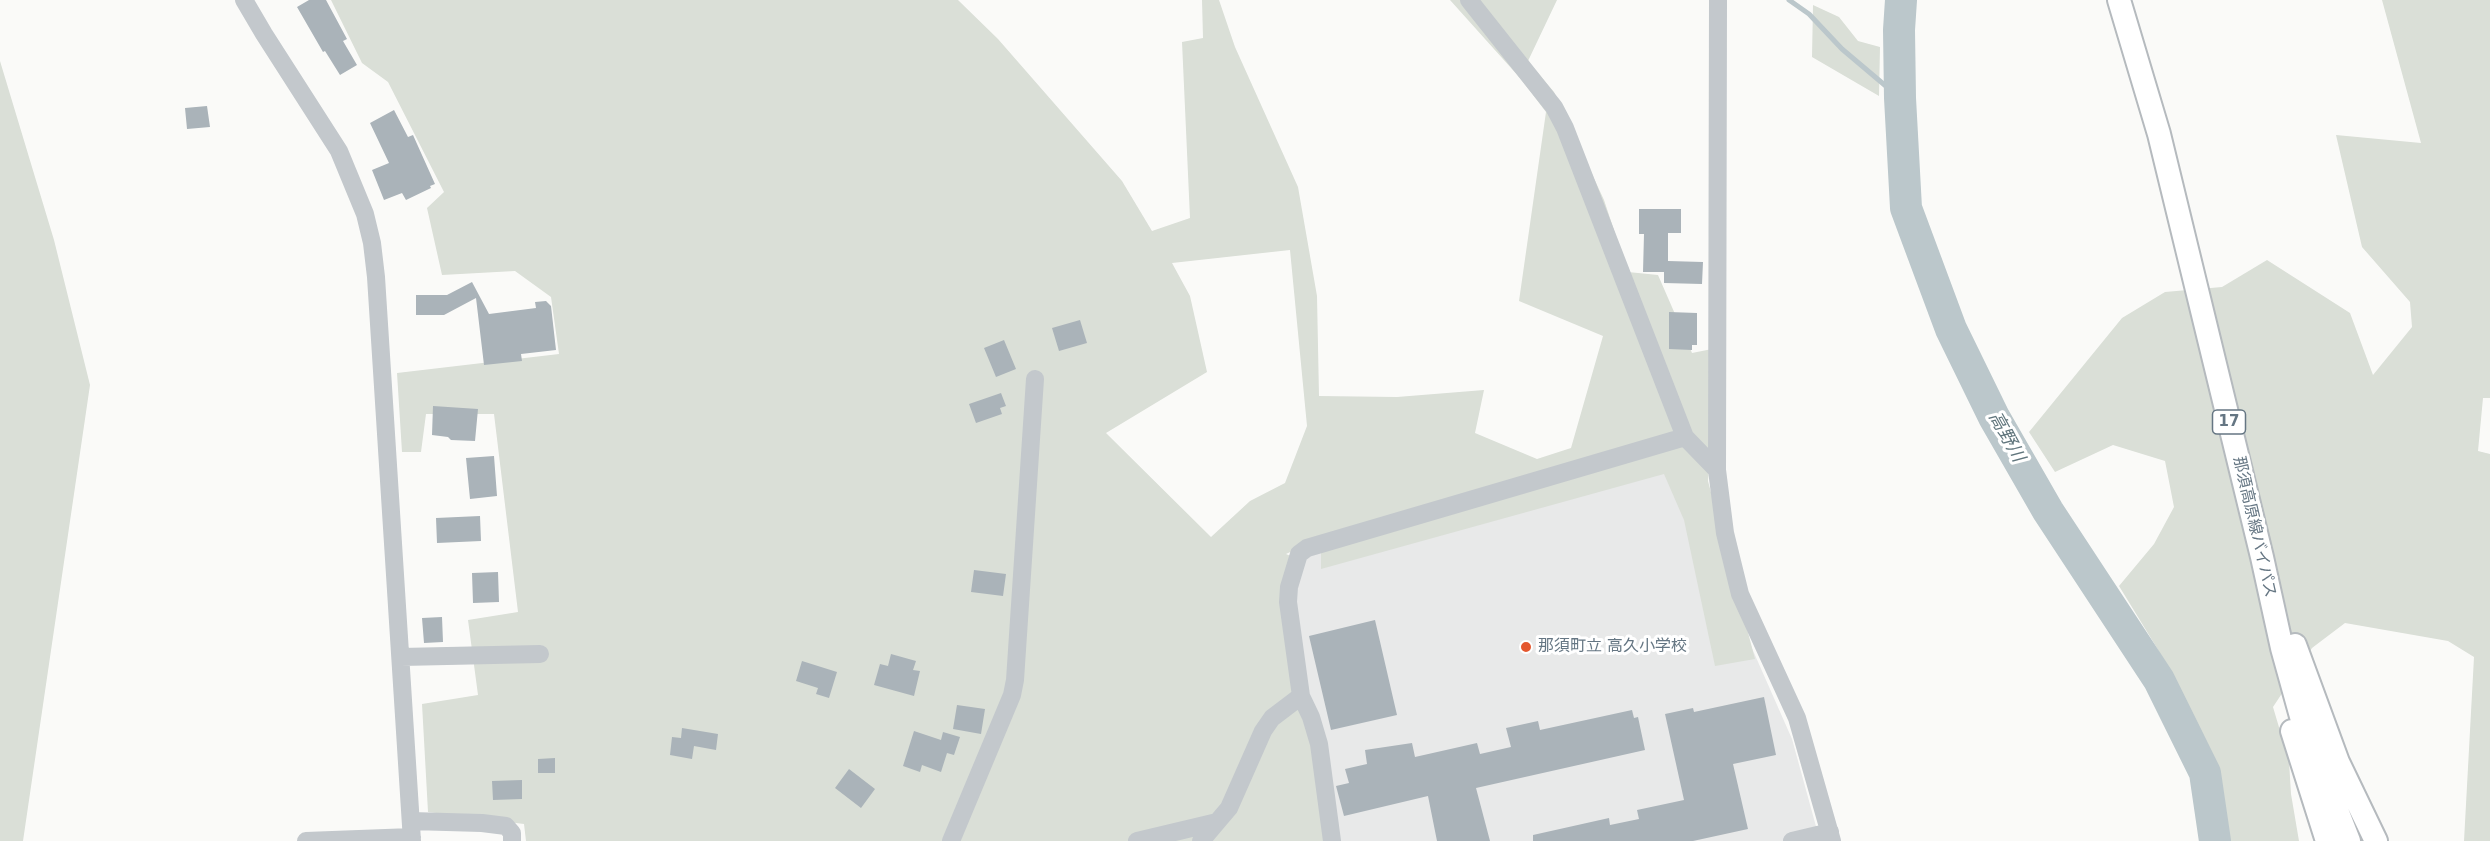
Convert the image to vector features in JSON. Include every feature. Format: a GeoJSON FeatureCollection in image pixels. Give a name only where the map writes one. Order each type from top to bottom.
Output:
{"type":"FeatureCollection","features":[{"type":"Feature","properties":{"kind":"main road","name":"那須高原線バイパス"},"geometry":{"type":"LineString","coordinates":[[2119,0],[2159,134],[2282,648],[2302,720],[2349,841]]}},
{"type":"Feature","properties":{"kind":"main road","name":"17"},"geometry":{"type":"LineString","coordinates":[[2262,557],[2276,652],[2290,724],[2327,841]]}},
{"type":"Feature","properties":{"kind":"main road"},"geometry":{"type":"LineString","coordinates":[[2262,557],[2338,762],[2376,841]]}},
{"type":"Feature","properties":{"kind":"street"},"geometry":{"type":"LineString","coordinates":[[244,0],[339,151],[365,214],[376,277],[412,833]]}},
{"type":"Feature","properties":{"kind":"street"},"geometry":{"type":"LineString","coordinates":[[1469,0],[1554,107],[1565,128],[1685,437],[1717,470]]}},
{"type":"Feature","properties":{"kind":"street"},"geometry":{"type":"LineString","coordinates":[[1718,0],[1717,470],[1725,533],[1740,594],[1797,718],[1831,837],[1792,841]]}},
{"type":"Feature","properties":{"kind":"street"},"geometry":{"type":"LineString","coordinates":[[951,841],[1016,680],[1035,379]]}},
{"type":"Feature","properties":{"kind":"street"},"geometry":{"type":"LineString","coordinates":[[1332,841],[1319,744],[1311,717],[1301,696],[1288,602],[1289,587],[1299,554],[1307,548],[1685,437]]}},
{"type":"Feature","properties":{"kind":"street"},"geometry":{"type":"LineString","coordinates":[[401,657],[540,654]]}},
{"type":"Feature","properties":{"kind":"street"},"geometry":{"type":"LineString","coordinates":[[1201,841],[1229,808],[1263,731],[1272,718],[1301,696]]}},
{"type":"Feature","properties":{"kind":"street"},"geometry":{"type":"LineString","coordinates":[[1137,841],[1216,822]]}},
{"type":"Feature","properties":{"kind":"street"},"geometry":{"type":"LineString","coordinates":[[306,841],[412,833],[482,823],[506,826],[512,833],[512,841]]}},
{"type":"Feature","properties":{"kind":"shaded area"},"geometry":{"type":"Polygon","coordinates":[[[331,0],[958,0],[998,39],[1122,181],[1152,231],[1190,218],[1182,42],[1203,38],[1202,0],[1219,0],[1235,47],[1298,187],[1317,296],[1319,396],[1397,397],[1484,390],[1475,433],[1537,459],[1571,448],[1603,336],[1519,301],[1546,112],[1520,78],[1450,0],[1557,0],[1528,61],[1554,92],[1604,200],[1628,272],[1658,275],[1692,353],[1712,349],[1711,442],[1708,481],[1755,659],[1715,666],[1684,520],[1664,474],[1321,569],[1321,538],[1286,554],[1303,561],[1293,595],[1308,698],[1335,841],[526,841],[524,824],[428,812],[422,704],[478,695],[468,620],[518,612],[494,414],[426,414],[421,452],[402,452],[397,373],[559,354],[551,297],[515,271],[442,275],[427,208],[444,192],[388,82],[362,63],[331,0]],[[1290,250],[1172,263],[1190,296],[1207,372],[1106,433],[1211,537],[1250,501],[1285,483],[1307,426],[1290,250]]]}},
{"type":"Feature","properties":{"kind":"shaded area"},"geometry":{"type":"Polygon","coordinates":[[[2382,0],[2490,0],[2490,398],[2483,398],[2478,451],[2490,454],[2490,841],[2464,841],[2474,657],[2448,641],[2345,623],[2312,648],[2273,707],[2289,761],[2291,794],[2299,841],[2229,841],[2222,794],[2204,738],[2157,648],[2119,586],[2154,544],[2174,507],[2165,461],[2113,445],[2055,472],[2029,432],[2122,318],[2165,292],[2222,287],[2267,260],[2350,313],[2373,375],[2412,327],[2410,302],[2362,247],[2336,135],[2421,143],[2382,0]]]}},
{"type":"Feature","properties":{"kind":"shaded area"},"geometry":{"type":"Polygon","coordinates":[[[1813,5],[1839,17],[1858,41],[1880,47],[1879,96],[1812,57],[1813,5]]]}},
{"type":"Feature","properties":{"kind":"shaded area"},"geometry":{"type":"Polygon","coordinates":[[[0,61],[54,240],[90,385],[23,841],[0,841],[0,61]]]}},
{"type":"Feature","properties":{"kind":"shaded area","name":"那須町立 高久小学校"},"geometry":{"type":"Polygon","coordinates":[[[1677,445],[1725,587],[1792,739],[1820,841],[1335,841],[1308,698],[1293,595],[1303,561],[1313,551],[1677,445]]]}},
{"type":"Feature","properties":{"kind":"building"},"geometry":{"type":"Polygon","coordinates":[[[309,0],[326,0],[347,39],[343,41],[357,65],[340,75],[325,51],[323,52],[297,7],[309,0]]]}},
{"type":"Feature","properties":{"kind":"building"},"geometry":{"type":"Polygon","coordinates":[[[207,106],[210,127],[187,129],[185,108],[207,106]]]}},
{"type":"Feature","properties":{"kind":"building"},"geometry":{"type":"Polygon","coordinates":[[[394,110],[408,137],[413,135],[435,184],[406,200],[402,193],[384,200],[372,170],[389,163],[370,123],[394,110]]]}},
{"type":"Feature","properties":{"kind":"building"},"geometry":{"type":"Polygon","coordinates":[[[1639,209],[1681,209],[1681,233],[1668,233],[1668,261],[1703,262],[1702,284],[1664,283],[1664,272],[1643,272],[1644,234],[1639,234],[1639,209]]]}},
{"type":"Feature","properties":{"kind":"building"},"geometry":{"type":"Polygon","coordinates":[[[472,282],[489,314],[536,308],[535,302],[546,301],[551,306],[556,350],[521,354],[522,361],[484,365],[476,298],[444,315],[416,315],[416,295],[447,295],[472,282]]]}},
{"type":"Feature","properties":{"kind":"building"},"geometry":{"type":"Polygon","coordinates":[[[1669,312],[1697,313],[1697,345],[1692,345],[1692,350],[1669,349],[1669,312]]]}},
{"type":"Feature","properties":{"kind":"building"},"geometry":{"type":"Polygon","coordinates":[[[1080,320],[1087,343],[1059,351],[1052,328],[1080,320]]]}},
{"type":"Feature","properties":{"kind":"building"},"geometry":{"type":"Polygon","coordinates":[[[1004,340],[1016,369],[996,377],[984,348],[1004,340]]]}},
{"type":"Feature","properties":{"kind":"building"},"geometry":{"type":"Polygon","coordinates":[[[1001,393],[1006,406],[1000,408],[1002,414],[976,423],[969,404],[1001,393]]]}},
{"type":"Feature","properties":{"kind":"building"},"geometry":{"type":"Polygon","coordinates":[[[433,406],[478,409],[475,441],[451,440],[448,437],[432,435],[433,406]]]}},
{"type":"Feature","properties":{"kind":"building"},"geometry":{"type":"Polygon","coordinates":[[[494,456],[497,496],[470,499],[466,458],[494,456]]]}},
{"type":"Feature","properties":{"kind":"building"},"geometry":{"type":"Polygon","coordinates":[[[480,516],[481,541],[437,543],[436,518],[480,516]]]}},
{"type":"Feature","properties":{"kind":"building"},"geometry":{"type":"Polygon","coordinates":[[[974,570],[1006,574],[1003,596],[971,592],[974,570]]]}},
{"type":"Feature","properties":{"kind":"building"},"geometry":{"type":"Polygon","coordinates":[[[498,572],[499,602],[473,603],[472,573],[498,572]]]}},
{"type":"Feature","properties":{"kind":"building"},"geometry":{"type":"Polygon","coordinates":[[[442,617],[443,642],[424,643],[422,618],[442,617]]]}},
{"type":"Feature","properties":{"kind":"building"},"geometry":{"type":"Polygon","coordinates":[[[1375,620],[1397,715],[1331,730],[1309,636],[1375,620]]]}},
{"type":"Feature","properties":{"kind":"building"},"geometry":{"type":"Polygon","coordinates":[[[891,654],[916,661],[913,670],[920,671],[914,696],[874,685],[880,664],[888,666],[891,654]]]}},
{"type":"Feature","properties":{"kind":"building"},"geometry":{"type":"Polygon","coordinates":[[[802,661],[837,672],[829,698],[816,694],[818,688],[796,681],[802,661]]]}},
{"type":"Feature","properties":{"kind":"building"},"geometry":{"type":"Polygon","coordinates":[[[1764,697],[1776,755],[1733,764],[1748,829],[1693,841],[1533,841],[1533,835],[1609,818],[1610,825],[1639,819],[1637,810],[1684,800],[1665,714],[1693,708],[1694,712],[1764,697]]]}},
{"type":"Feature","properties":{"kind":"building"},"geometry":{"type":"Polygon","coordinates":[[[957,705],[985,709],[981,734],[953,729],[957,705]]]}},
{"type":"Feature","properties":{"kind":"building"},"geometry":{"type":"Polygon","coordinates":[[[1632,710],[1634,718],[1638,717],[1645,750],[1476,788],[1490,841],[1437,841],[1428,796],[1344,816],[1336,786],[1349,783],[1345,769],[1367,764],[1365,750],[1412,743],[1415,757],[1477,743],[1480,754],[1511,747],[1506,728],[1538,721],[1540,730],[1632,710]]]}},
{"type":"Feature","properties":{"kind":"building"},"geometry":{"type":"Polygon","coordinates":[[[682,728],[718,734],[716,750],[694,746],[692,759],[670,755],[672,737],[681,738],[682,728]]]}},
{"type":"Feature","properties":{"kind":"building"},"geometry":{"type":"Polygon","coordinates":[[[914,731],[941,740],[943,732],[960,737],[954,755],[947,753],[941,772],[922,765],[920,772],[903,766],[914,731]]]}},
{"type":"Feature","properties":{"kind":"building"},"geometry":{"type":"Polygon","coordinates":[[[555,758],[555,773],[538,773],[538,759],[555,758]]]}},
{"type":"Feature","properties":{"kind":"building"},"geometry":{"type":"Polygon","coordinates":[[[849,769],[875,789],[861,808],[835,788],[849,769]]]}},
{"type":"Feature","properties":{"kind":"building"},"geometry":{"type":"Polygon","coordinates":[[[522,780],[522,799],[493,800],[492,781],[522,780]]]}},
{"type":"Feature","properties":{"kind":"waterway"},"geometry":{"type":"LineString","coordinates":[[1789,0],[1809,14],[1842,49],[1900,98]]}},
{"type":"Feature","properties":{"kind":"waterway","name":"高野川"},"geometry":{"type":"LineString","coordinates":[[1901,0],[1900,98],[1906,208],[1951,329],[1994,417],[2048,511],[2159,680],[2205,773],[2215,841]]}},
{"type":"Feature","properties":{"kind":"place","name":"那須町立 高久小学校"},"geometry":{"type":"Point","coordinates":[1526,647]}}]}
